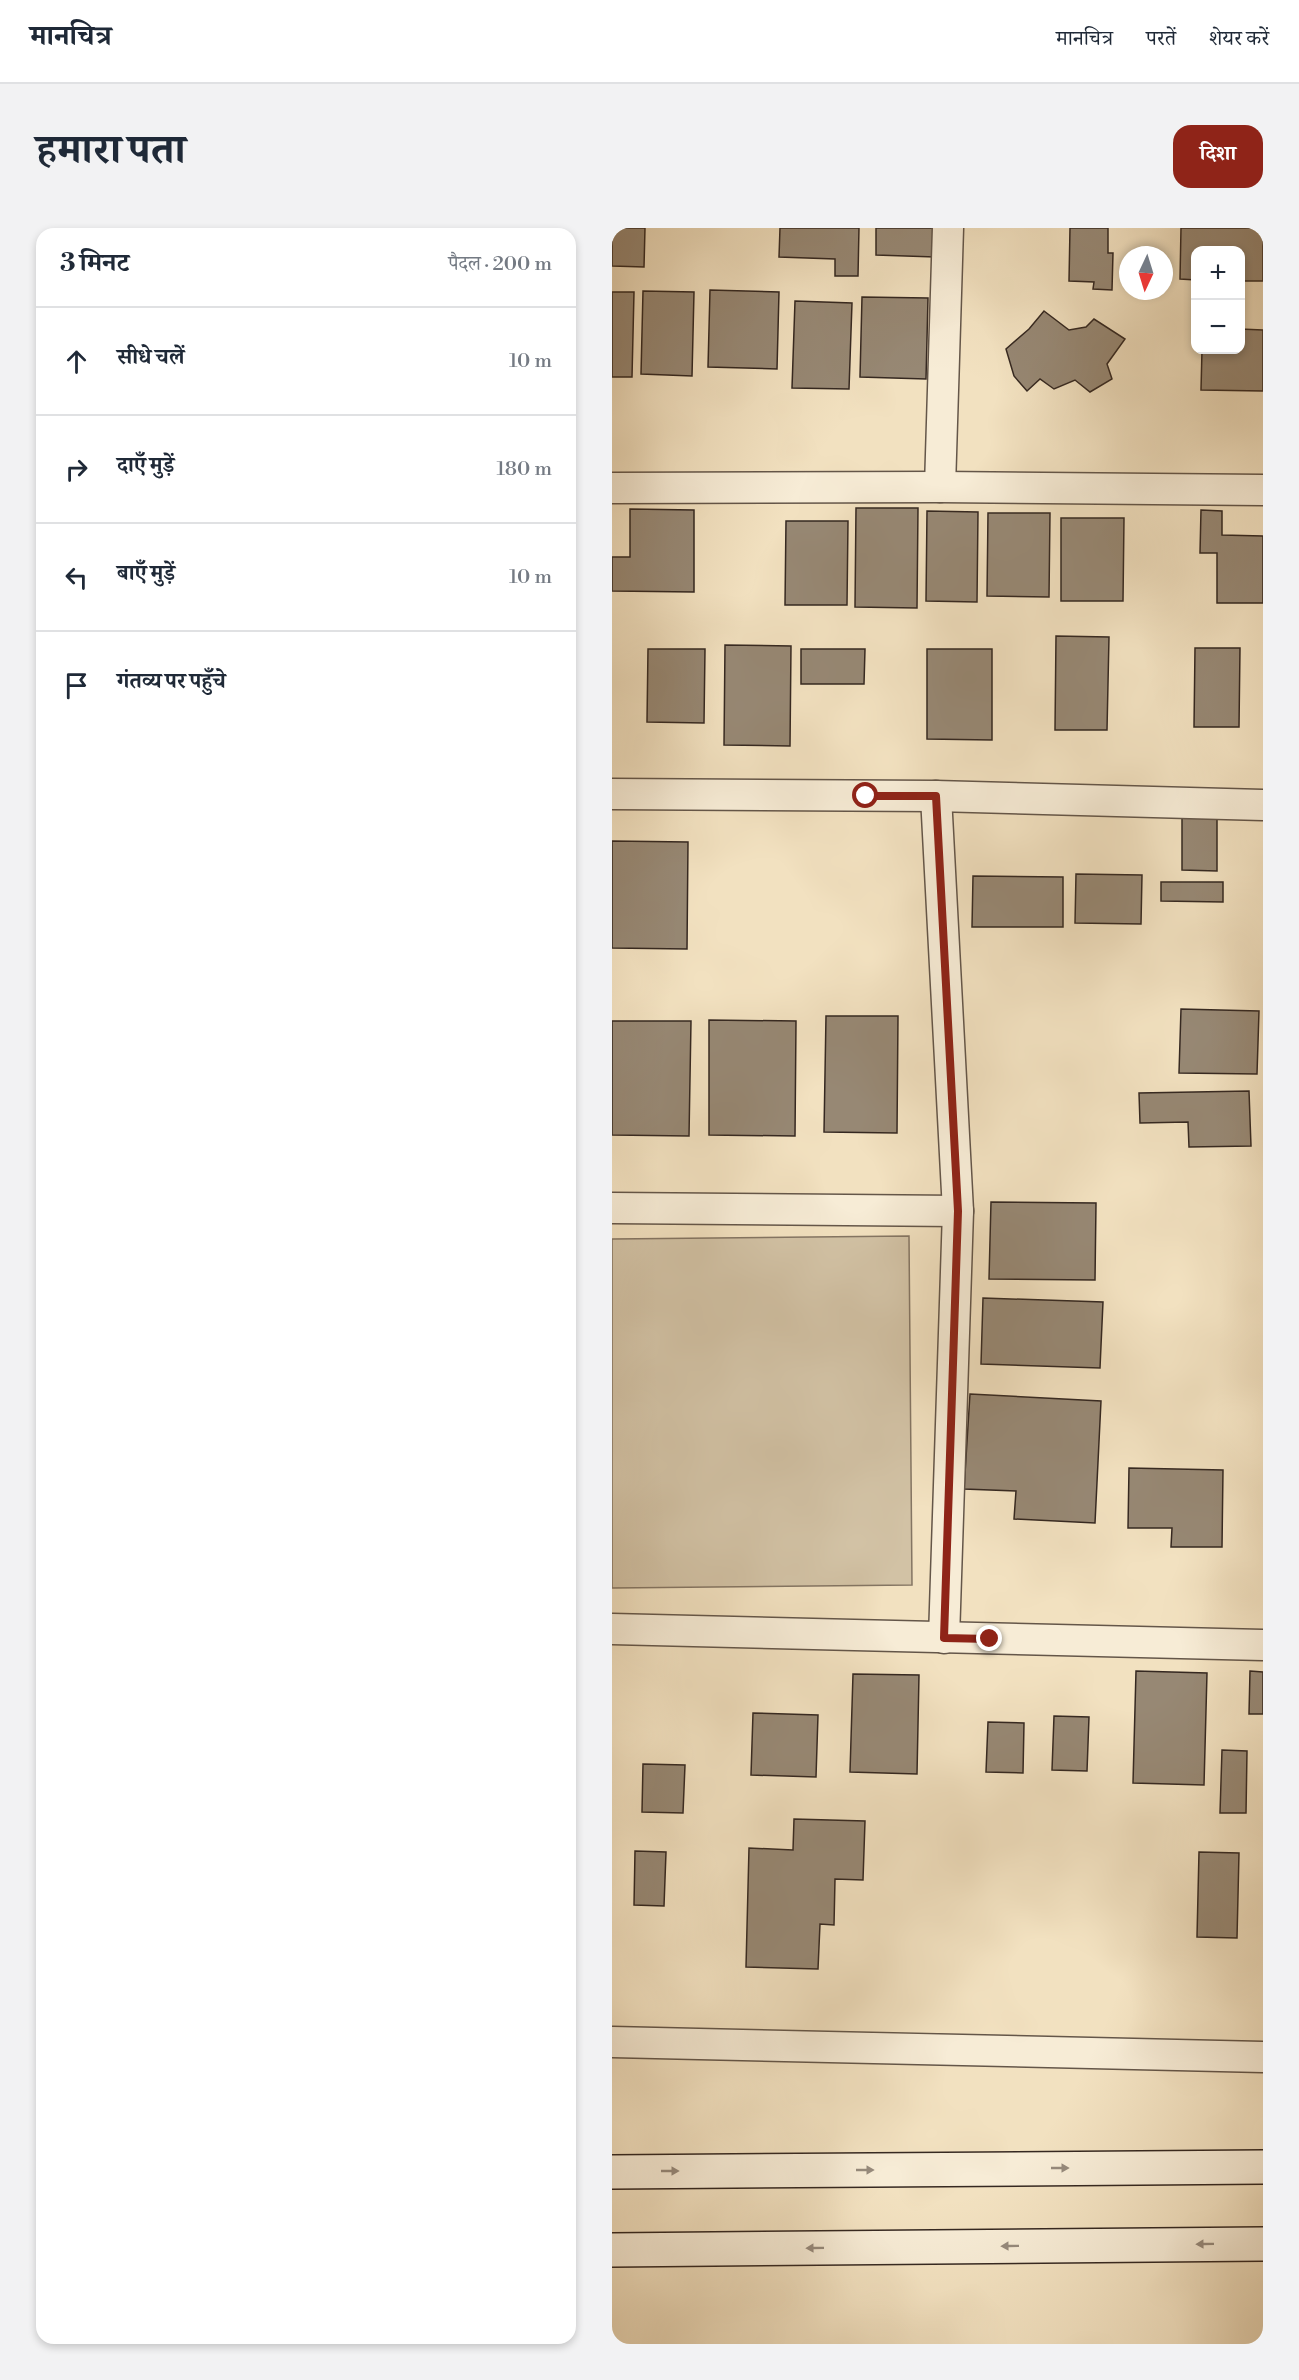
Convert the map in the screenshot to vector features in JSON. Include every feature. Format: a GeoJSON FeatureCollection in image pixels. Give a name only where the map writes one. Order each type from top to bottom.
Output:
{"type":"FeatureCollection","features":[{"type":"Feature","properties":{"kind":"main road"},"geometry":{"type":"LineString","coordinates":[[612,2172],[1263,2167]]}},
{"type":"Feature","properties":{"kind":"main road"},"geometry":{"type":"LineString","coordinates":[[612,2250],[1263,2244]]}},
{"type":"Feature","properties":{"kind":"street"},"geometry":{"type":"LineString","coordinates":[[940,487],[948,228]]}},
{"type":"Feature","properties":{"kind":"street"},"geometry":{"type":"LineString","coordinates":[[612,488],[940,487],[1263,490]]}},
{"type":"Feature","properties":{"kind":"street"},"geometry":{"type":"LineString","coordinates":[[612,794],[936,796],[1263,805]]}},
{"type":"Feature","properties":{"kind":"street"},"geometry":{"type":"LineString","coordinates":[[936,796],[958,1211],[944,1638]]}},
{"type":"Feature","properties":{"kind":"street"},"geometry":{"type":"LineString","coordinates":[[612,1209],[958,1211]]}},
{"type":"Feature","properties":{"kind":"street"},"geometry":{"type":"LineString","coordinates":[[612,1629],[1263,1645]]}},
{"type":"Feature","properties":{"kind":"street"},"geometry":{"type":"LineString","coordinates":[[612,2042],[1263,2057]]}},
{"type":"Feature","properties":{"kind":"shaded area"},"geometry":{"type":"Polygon","coordinates":[[[909,1236],[912,1585],[612,1588],[612,1239],[909,1236]]]}},
{"type":"Feature","properties":{"kind":"building"},"geometry":{"type":"Polygon","coordinates":[[[612,228],[645,228],[644,267],[612,266],[612,228]]]}},
{"type":"Feature","properties":{"kind":"building"},"geometry":{"type":"Polygon","coordinates":[[[780,228],[859,228],[858,276],[835,276],[835,259],[779,257],[780,228]]]}},
{"type":"Feature","properties":{"kind":"building"},"geometry":{"type":"Polygon","coordinates":[[[876,228],[936,228],[935,257],[876,255],[876,228]]]}},
{"type":"Feature","properties":{"kind":"building"},"geometry":{"type":"Polygon","coordinates":[[[1070,228],[1108,228],[1108,253],[1113,253],[1112,290],[1093,289],[1094,282],[1069,281],[1070,228]]]}},
{"type":"Feature","properties":{"kind":"building"},"geometry":{"type":"Polygon","coordinates":[[[1181,228],[1263,228],[1263,281],[1245,281],[1245,246],[1191,246],[1191,280],[1180,279],[1181,228]]]}},
{"type":"Feature","properties":{"kind":"building"},"geometry":{"type":"Polygon","coordinates":[[[710,290],[779,292],[777,369],[708,367],[710,290]]]}},
{"type":"Feature","properties":{"kind":"building"},"geometry":{"type":"Polygon","coordinates":[[[643,291],[694,292],[692,376],[641,374],[643,291]]]}},
{"type":"Feature","properties":{"kind":"building"},"geometry":{"type":"Polygon","coordinates":[[[612,292],[634,292],[632,377],[612,377],[612,292]]]}},
{"type":"Feature","properties":{"kind":"building"},"geometry":{"type":"Polygon","coordinates":[[[862,297],[928,298],[926,379],[860,377],[862,297]]]}},
{"type":"Feature","properties":{"kind":"building"},"geometry":{"type":"Polygon","coordinates":[[[795,301],[852,303],[849,389],[792,388],[795,301]]]}},
{"type":"Feature","properties":{"kind":"building"},"geometry":{"type":"Polygon","coordinates":[[[1044,311],[1069,330],[1086,327],[1094,319],[1125,339],[1107,364],[1112,379],[1090,392],[1075,380],[1054,389],[1040,379],[1027,391],[1014,376],[1006,349],[1029,329],[1044,311]]]}},
{"type":"Feature","properties":{"kind":"building"},"geometry":{"type":"Polygon","coordinates":[[[1245,329],[1263,330],[1263,391],[1201,390],[1202,354],[1245,354],[1245,329]]]}},
{"type":"Feature","properties":{"kind":"building"},"geometry":{"type":"Polygon","coordinates":[[[856,508],[918,508],[917,608],[855,607],[856,508]]]}},
{"type":"Feature","properties":{"kind":"building"},"geometry":{"type":"Polygon","coordinates":[[[630,509],[694,510],[694,592],[612,591],[612,557],[630,557],[630,509]]]}},
{"type":"Feature","properties":{"kind":"building"},"geometry":{"type":"Polygon","coordinates":[[[1201,510],[1222,511],[1222,535],[1263,536],[1263,603],[1217,603],[1217,553],[1200,553],[1201,510]]]}},
{"type":"Feature","properties":{"kind":"building"},"geometry":{"type":"Polygon","coordinates":[[[927,511],[978,512],[977,602],[926,601],[927,511]]]}},
{"type":"Feature","properties":{"kind":"building"},"geometry":{"type":"Polygon","coordinates":[[[988,513],[1050,513],[1049,597],[987,596],[988,513]]]}},
{"type":"Feature","properties":{"kind":"building"},"geometry":{"type":"Polygon","coordinates":[[[1061,518],[1124,518],[1123,601],[1061,601],[1061,518]]]}},
{"type":"Feature","properties":{"kind":"building"},"geometry":{"type":"Polygon","coordinates":[[[786,521],[848,521],[847,605],[785,605],[786,521]]]}},
{"type":"Feature","properties":{"kind":"building"},"geometry":{"type":"Polygon","coordinates":[[[1056,636],[1109,637],[1107,730],[1055,730],[1056,636]]]}},
{"type":"Feature","properties":{"kind":"building"},"geometry":{"type":"Polygon","coordinates":[[[725,645],[791,646],[790,746],[724,745],[725,645]]]}},
{"type":"Feature","properties":{"kind":"building"},"geometry":{"type":"Polygon","coordinates":[[[1195,648],[1240,648],[1239,727],[1194,727],[1195,648]]]}},
{"type":"Feature","properties":{"kind":"building"},"geometry":{"type":"Polygon","coordinates":[[[648,649],[705,649],[704,723],[647,722],[648,649]]]}},
{"type":"Feature","properties":{"kind":"building"},"geometry":{"type":"Polygon","coordinates":[[[801,649],[865,649],[864,684],[801,684],[801,649]]]}},
{"type":"Feature","properties":{"kind":"building"},"geometry":{"type":"Polygon","coordinates":[[[927,649],[992,649],[992,740],[927,739],[927,649]]]}},
{"type":"Feature","properties":{"kind":"building"},"geometry":{"type":"Polygon","coordinates":[[[1182,806],[1217,806],[1217,871],[1182,870],[1182,806]]]}},
{"type":"Feature","properties":{"kind":"building"},"geometry":{"type":"Polygon","coordinates":[[[612,841],[688,842],[687,949],[612,948],[612,841]]]}},
{"type":"Feature","properties":{"kind":"building"},"geometry":{"type":"Polygon","coordinates":[[[1076,874],[1142,875],[1141,924],[1075,923],[1076,874]]]}},
{"type":"Feature","properties":{"kind":"building"},"geometry":{"type":"Polygon","coordinates":[[[973,876],[1063,877],[1063,927],[972,927],[973,876]]]}},
{"type":"Feature","properties":{"kind":"building"},"geometry":{"type":"Polygon","coordinates":[[[1161,882],[1223,882],[1223,902],[1161,901],[1161,882]]]}},
{"type":"Feature","properties":{"kind":"building"},"geometry":{"type":"Polygon","coordinates":[[[1181,1009],[1259,1011],[1257,1074],[1179,1073],[1181,1009]]]}},
{"type":"Feature","properties":{"kind":"building"},"geometry":{"type":"Polygon","coordinates":[[[826,1016],[898,1016],[897,1133],[824,1132],[826,1016]]]}},
{"type":"Feature","properties":{"kind":"building"},"geometry":{"type":"Polygon","coordinates":[[[709,1020],[796,1021],[795,1136],[709,1135],[709,1020]]]}},
{"type":"Feature","properties":{"kind":"building"},"geometry":{"type":"Polygon","coordinates":[[[612,1021],[691,1021],[689,1136],[612,1135],[612,1021]]]}},
{"type":"Feature","properties":{"kind":"building"},"geometry":{"type":"Polygon","coordinates":[[[1249,1091],[1251,1146],[1189,1147],[1188,1122],[1140,1123],[1139,1093],[1249,1091]]]}},
{"type":"Feature","properties":{"kind":"building"},"geometry":{"type":"Polygon","coordinates":[[[991,1202],[1096,1203],[1095,1280],[989,1279],[991,1202]]]}},
{"type":"Feature","properties":{"kind":"building"},"geometry":{"type":"Polygon","coordinates":[[[983,1298],[1103,1302],[1100,1368],[981,1364],[983,1298]]]}},
{"type":"Feature","properties":{"kind":"building"},"geometry":{"type":"Polygon","coordinates":[[[970,1394],[1101,1401],[1095,1523],[1014,1519],[1016,1491],[964,1489],[970,1394]]]}},
{"type":"Feature","properties":{"kind":"building"},"geometry":{"type":"Polygon","coordinates":[[[1129,1468],[1223,1470],[1222,1547],[1171,1547],[1172,1528],[1128,1528],[1129,1468]]]}},
{"type":"Feature","properties":{"kind":"building"},"geometry":{"type":"Polygon","coordinates":[[[1136,1671],[1207,1673],[1204,1785],[1133,1783],[1136,1671]]]}},
{"type":"Feature","properties":{"kind":"building"},"geometry":{"type":"Polygon","coordinates":[[[1250,1671],[1263,1672],[1263,1714],[1249,1714],[1250,1671]]]}},
{"type":"Feature","properties":{"kind":"building"},"geometry":{"type":"Polygon","coordinates":[[[853,1674],[919,1675],[917,1774],[850,1772],[853,1674]]]}},
{"type":"Feature","properties":{"kind":"building"},"geometry":{"type":"Polygon","coordinates":[[[753,1713],[818,1715],[816,1777],[751,1775],[753,1713]]]}},
{"type":"Feature","properties":{"kind":"building"},"geometry":{"type":"Polygon","coordinates":[[[1054,1716],[1089,1717],[1087,1771],[1052,1770],[1054,1716]]]}},
{"type":"Feature","properties":{"kind":"building"},"geometry":{"type":"Polygon","coordinates":[[[988,1722],[1024,1723],[1023,1773],[986,1772],[988,1722]]]}},
{"type":"Feature","properties":{"kind":"building"},"geometry":{"type":"Polygon","coordinates":[[[1222,1750],[1247,1751],[1246,1813],[1220,1813],[1222,1750]]]}},
{"type":"Feature","properties":{"kind":"building"},"geometry":{"type":"Polygon","coordinates":[[[643,1764],[685,1765],[683,1813],[642,1812],[643,1764]]]}},
{"type":"Feature","properties":{"kind":"building"},"geometry":{"type":"Polygon","coordinates":[[[794,1819],[865,1821],[863,1880],[835,1879],[834,1925],[820,1924],[818,1969],[746,1967],[749,1848],[793,1850],[794,1819]]]}},
{"type":"Feature","properties":{"kind":"building"},"geometry":{"type":"Polygon","coordinates":[[[635,1851],[666,1852],[664,1906],[634,1905],[635,1851]]]}},
{"type":"Feature","properties":{"kind":"building"},"geometry":{"type":"Polygon","coordinates":[[[1199,1852],[1239,1853],[1237,1938],[1197,1937],[1199,1852]]]}},
{"type":"Feature","properties":{"kind":"route"},"geometry":{"type":"LineString","coordinates":[[866,796],[936,796],[958,1211],[944,1638],[990,1639]]}}]}
